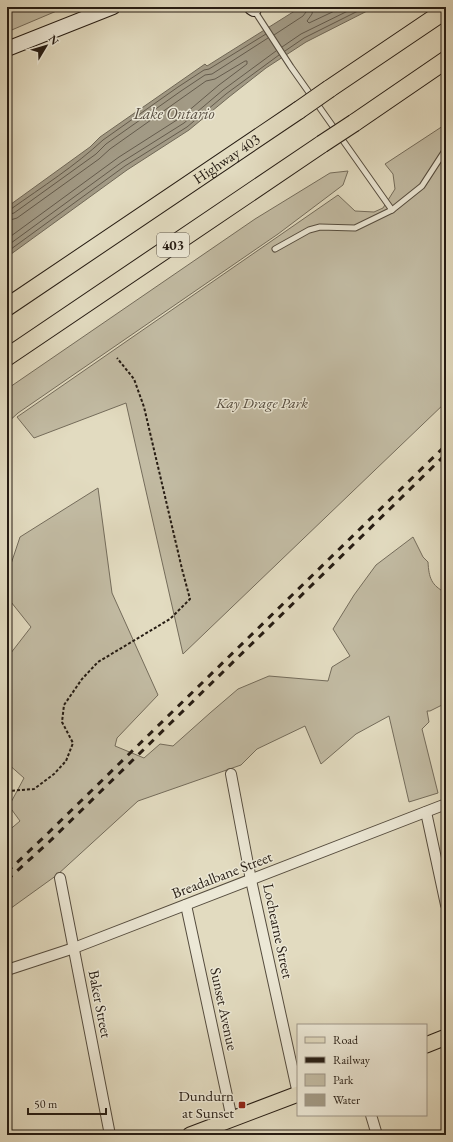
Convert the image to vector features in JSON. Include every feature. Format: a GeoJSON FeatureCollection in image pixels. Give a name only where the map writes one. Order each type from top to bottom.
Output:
{"type":"FeatureCollection","features":[{"type":"Feature","properties":{"kind":"highway","name":"Highway 403"},"geometry":{"type":"LineString","coordinates":[[7,307],[446,10]]}},
{"type":"Feature","properties":{"kind":"highway","name":"403"},"geometry":{"type":"LineString","coordinates":[[7,358],[446,60]]}},
{"type":"Feature","properties":{"kind":"main road"},"geometry":{"type":"LineString","coordinates":[[427,1045],[446,1037]]}},
{"type":"Feature","properties":{"kind":"main road"},"geometry":{"type":"LineString","coordinates":[[190,1135],[297,1094]]}},
{"type":"Feature","properties":{"kind":"street"},"geometry":{"type":"LineString","coordinates":[[7,49],[113,7]]}},
{"type":"Feature","properties":{"kind":"street","name":"Lochearne Street"},"geometry":{"type":"LineString","coordinates":[[232,774],[251,880],[297,1089]]}},
{"type":"Feature","properties":{"kind":"street","name":"Breadalbane Street"},"geometry":{"type":"LineString","coordinates":[[7,970],[74,948],[446,804]]}},
{"type":"Feature","properties":{"kind":"street"},"geometry":{"type":"LineString","coordinates":[[426,812],[446,904]]}},
{"type":"Feature","properties":{"kind":"street","name":"Baker Street"},"geometry":{"type":"LineString","coordinates":[[60,878],[110,1135]]}},
{"type":"Feature","properties":{"kind":"street","name":"Sunset Avenue"},"geometry":{"type":"LineString","coordinates":[[186,905],[232,1119]]}},
{"type":"Feature","properties":{"kind":"street"},"geometry":{"type":"LineString","coordinates":[[371,1116],[377,1135]]}},
{"type":"Feature","properties":{"kind":"lane"},"geometry":{"type":"LineString","coordinates":[[255,10],[291,67],[392,210]]}},
{"type":"Feature","properties":{"kind":"lane"},"geometry":{"type":"LineString","coordinates":[[275,249],[309,230],[320,227],[355,228],[392,210],[422,186],[446,149]]}},
{"type":"Feature","properties":{"kind":"path"},"geometry":{"type":"LineString","coordinates":[[7,791],[34,789],[54,774],[66,761],[73,743],[62,722],[64,705],[87,673],[98,662],[170,620],[190,599],[144,407],[134,379],[117,358]]}},
{"type":"Feature","properties":{"kind":"green space"},"geometry":{"type":"Polygon","coordinates":[[[7,7],[66,7],[7,32],[7,7]]]}},
{"type":"Feature","properties":{"kind":"green space","name":"Kay Drage Park"},"geometry":{"type":"Polygon","coordinates":[[[446,124],[446,402],[183,654],[126,403],[34,438],[17,417],[338,195],[355,211],[374,212],[383,208],[395,189],[393,174],[385,164],[446,124]]]}},
{"type":"Feature","properties":{"kind":"green space"},"geometry":{"type":"Polygon","coordinates":[[[348,171],[343,185],[278,234],[18,413],[7,423],[7,389],[255,219],[330,173],[348,171]]]}},
{"type":"Feature","properties":{"kind":"green space"},"geometry":{"type":"Polygon","coordinates":[[[98,488],[112,593],[158,695],[117,738],[115,746],[144,758],[160,744],[173,746],[238,689],[269,676],[328,681],[332,667],[350,656],[333,629],[354,595],[376,565],[413,537],[423,557],[428,562],[430,577],[434,584],[446,593],[446,703],[427,711],[429,722],[422,729],[438,793],[409,802],[389,716],[356,734],[321,764],[305,726],[257,749],[241,765],[138,801],[57,875],[7,911],[7,832],[20,821],[9,806],[24,778],[7,763],[7,658],[31,627],[7,597],[7,576],[20,537],[98,488]]]}},
{"type":"Feature","properties":{"kind":"water","name":"Lake Ontario"},"geometry":{"type":"Polygon","coordinates":[[[301,7],[375,7],[306,42],[266,68],[189,130],[127,170],[7,257],[7,207],[90,147],[100,137],[205,64],[207,66],[301,7]]]}},
{"type":"Feature","properties":{"kind":"railway"},"geometry":{"type":"LineString","coordinates":[[7,872],[446,445]]}},
{"type":"Feature","properties":{"kind":"railway"},"geometry":{"type":"LineString","coordinates":[[7,880],[49,842],[446,454]]}},
{"type":"Feature","properties":{"kind":"place","name":"Dundurn at Sunset"},"geometry":{"type":"Point","coordinates":[242,1105]}}]}
